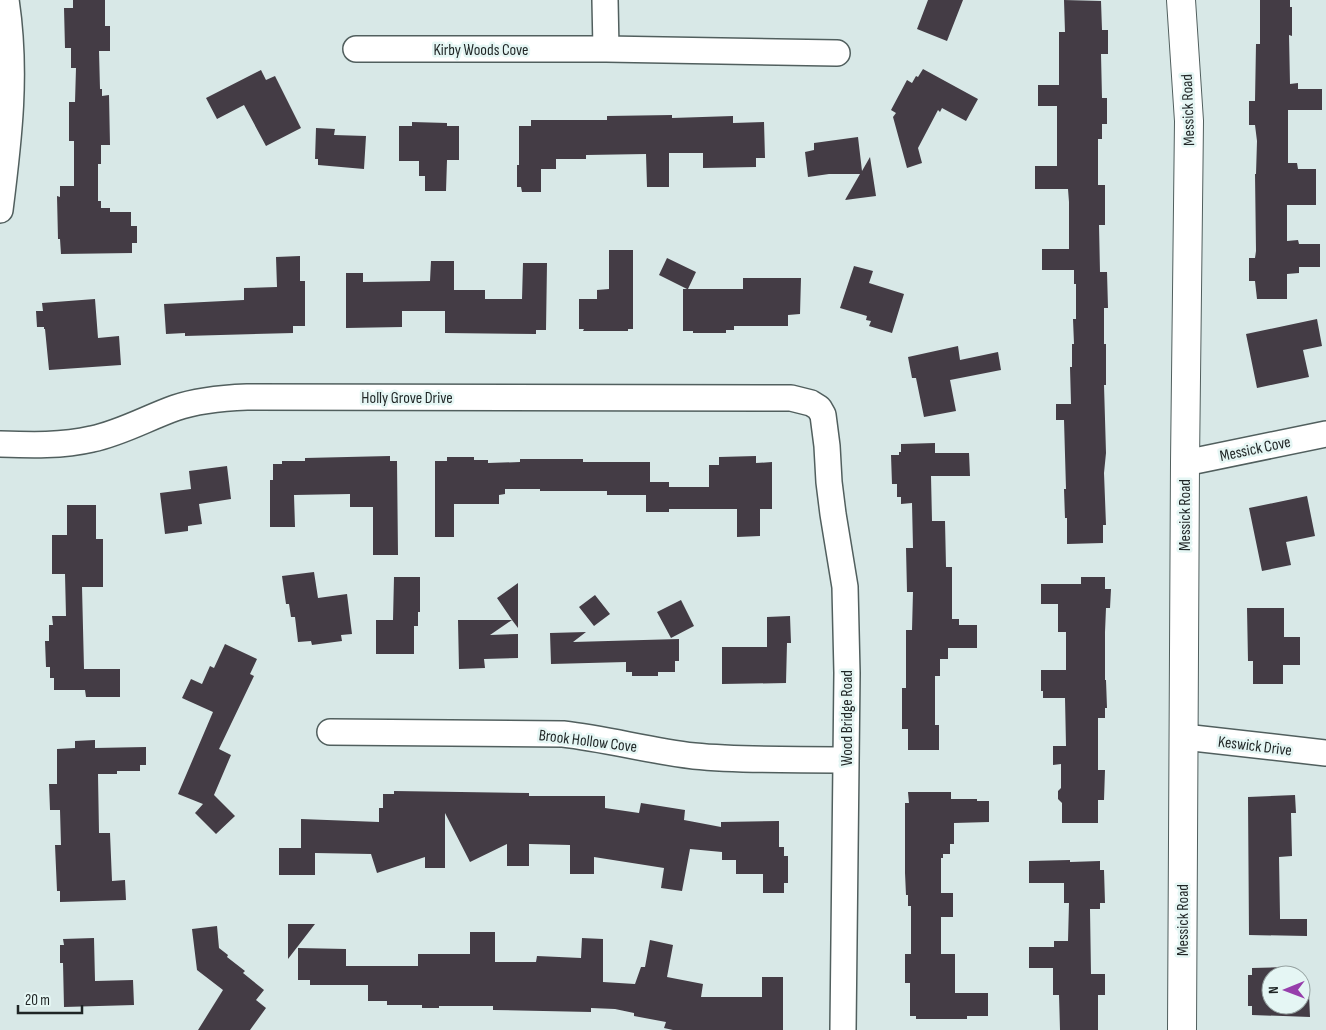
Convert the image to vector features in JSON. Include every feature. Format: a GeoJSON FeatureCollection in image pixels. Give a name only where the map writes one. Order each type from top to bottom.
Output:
{"type":"FeatureCollection","features":[{"type":"Feature","properties":{"kind":"street"},"geometry":{"type":"LineString","coordinates":[[0,210],[10,126],[6,86],[10,47],[6,0]]}},
{"type":"Feature","properties":{"kind":"street"},"geometry":{"type":"LineString","coordinates":[[605,0],[606,49]]}},
{"type":"Feature","properties":{"kind":"street","name":"Messick Road"},"geometry":{"type":"LineString","coordinates":[[1181,0],[1188,121],[1184,463],[1182,1030]]}},
{"type":"Feature","properties":{"kind":"street","name":"Kirby Woods Cove"},"geometry":{"type":"LineString","coordinates":[[356,49],[606,49],[836,54]]}},
{"type":"Feature","properties":{"kind":"street","name":"Holly Grove Drive"},"geometry":{"type":"LineString","coordinates":[[0,444],[50,444],[93,439],[114,433],[186,405],[247,397],[765,398],[802,400],[811,402],[819,408]]}},
{"type":"Feature","properties":{"kind":"street","name":"Wood Bridge Road"},"geometry":{"type":"LineString","coordinates":[[819,408],[825,425],[829,482],[846,587],[843,1030]]}},
{"type":"Feature","properties":{"kind":"street","name":"Messick Cove"},"geometry":{"type":"LineString","coordinates":[[1184,463],[1326,434]]}},
{"type":"Feature","properties":{"kind":"street","name":"Brook Hollow Cove"},"geometry":{"type":"LineString","coordinates":[[330,732],[554,734],[586,737],[692,756],[846,760]]}},
{"type":"Feature","properties":{"kind":"street","name":"Keswick Drive"},"geometry":{"type":"LineString","coordinates":[[1184,737],[1326,753]]}},
{"type":"Feature","properties":{"kind":"building"},"geometry":{"type":"Polygon","coordinates":[[[73,0],[105,0],[105,26],[110,26],[110,51],[99,51],[100,89],[102,89],[102,96],[109,95],[110,145],[101,145],[101,164],[98,164],[98,201],[101,201],[101,208],[110,208],[110,212],[131,212],[131,226],[137,226],[137,243],[132,243],[132,253],[61,254],[60,239],[58,239],[57,196],[60,197],[60,186],[74,186],[74,141],[69,141],[69,102],[75,102],[76,68],[71,68],[71,48],[65,48],[64,8],[73,8],[73,0]]]}},
{"type":"Feature","properties":{"kind":"building"},"geometry":{"type":"Polygon","coordinates":[[[928,0],[963,0],[947,41],[917,29],[928,0]]]}},
{"type":"Feature","properties":{"kind":"building"},"geometry":{"type":"Polygon","coordinates":[[[1064,0],[1101,1],[1102,30],[1108,30],[1108,54],[1101,54],[1102,98],[1107,98],[1107,124],[1102,124],[1102,139],[1098,139],[1098,185],[1105,185],[1105,225],[1099,225],[1100,272],[1107,272],[1108,308],[1104,308],[1104,344],[1106,344],[1106,385],[1104,385],[1106,453],[1104,473],[1106,525],[1103,525],[1103,543],[1067,544],[1064,489],[1066,489],[1064,420],[1056,420],[1056,404],[1071,404],[1070,367],[1072,367],[1072,344],[1074,344],[1073,319],[1076,319],[1076,284],[1074,284],[1074,270],[1042,270],[1042,249],[1069,249],[1068,189],[1035,189],[1035,166],[1057,166],[1057,106],[1038,106],[1038,85],[1059,85],[1059,32],[1065,32],[1064,0]]]}},
{"type":"Feature","properties":{"kind":"building"},"geometry":{"type":"Polygon","coordinates":[[[1260,0],[1290,0],[1290,7],[1292,7],[1292,36],[1289,35],[1290,84],[1298,83],[1298,89],[1322,89],[1322,110],[1288,110],[1288,163],[1297,163],[1298,169],[1316,169],[1316,205],[1287,205],[1287,241],[1298,240],[1299,244],[1320,244],[1320,267],[1299,267],[1299,273],[1287,274],[1287,299],[1257,299],[1255,281],[1249,281],[1249,258],[1255,258],[1256,251],[1255,174],[1257,141],[1255,125],[1249,125],[1249,101],[1255,101],[1256,44],[1260,44],[1260,0]]]}},
{"type":"Feature","properties":{"kind":"building"},"geometry":{"type":"Polygon","coordinates":[[[923,69],[978,99],[966,121],[942,108],[940,112],[938,110],[918,148],[922,163],[907,168],[893,117],[896,113],[891,110],[907,80],[912,83],[923,69]]]}},
{"type":"Feature","properties":{"kind":"building"},"geometry":{"type":"Polygon","coordinates":[[[261,70],[266,80],[275,76],[301,128],[266,146],[244,105],[217,119],[206,98],[261,70]]]}},
{"type":"Feature","properties":{"kind":"building"},"geometry":{"type":"Polygon","coordinates":[[[672,115],[672,118],[733,116],[733,123],[764,122],[765,158],[756,158],[756,167],[703,168],[703,153],[669,153],[669,187],[647,187],[646,154],[586,155],[586,159],[556,159],[556,169],[541,169],[541,192],[522,192],[521,187],[517,187],[519,126],[531,126],[531,120],[607,120],[607,116],[672,115]]]}},
{"type":"Feature","properties":{"kind":"building"},"geometry":{"type":"Polygon","coordinates":[[[412,122],[447,123],[447,126],[459,126],[459,160],[447,160],[446,191],[425,191],[425,176],[419,176],[419,161],[399,161],[399,126],[412,126],[412,122]]]}},
{"type":"Feature","properties":{"kind":"building"},"geometry":{"type":"Polygon","coordinates":[[[316,128],[335,129],[334,135],[366,136],[364,169],[318,165],[318,159],[315,159],[316,128]]]}},
{"type":"Feature","properties":{"kind":"building"},"geometry":{"type":"Polygon","coordinates":[[[858,137],[862,171],[870,157],[876,196],[845,200],[860,174],[829,174],[808,177],[805,152],[814,150],[814,143],[858,137]]]}},
{"type":"Feature","properties":{"kind":"building"},"geometry":{"type":"Polygon","coordinates":[[[609,250],[633,250],[633,329],[628,329],[628,331],[583,331],[584,329],[579,329],[579,299],[597,299],[597,290],[609,289],[609,250]]]}},
{"type":"Feature","properties":{"kind":"building"},"geometry":{"type":"Polygon","coordinates":[[[300,256],[300,281],[305,281],[305,326],[293,326],[293,333],[185,336],[185,333],[166,334],[164,304],[244,300],[244,288],[277,287],[276,257],[300,256]]]}},
{"type":"Feature","properties":{"kind":"building"},"geometry":{"type":"Polygon","coordinates":[[[667,258],[696,272],[688,289],[743,289],[743,278],[801,278],[800,314],[788,315],[788,326],[734,326],[734,330],[726,330],[726,333],[693,333],[693,331],[683,331],[683,289],[687,289],[659,275],[667,258]]]}},
{"type":"Feature","properties":{"kind":"building"},"geometry":{"type":"Polygon","coordinates":[[[431,261],[454,261],[454,290],[485,290],[485,299],[522,299],[523,263],[547,263],[546,330],[536,330],[536,334],[445,333],[445,311],[402,311],[402,327],[346,328],[346,273],[363,273],[363,282],[430,281],[431,261]]]}},
{"type":"Feature","properties":{"kind":"building"},"geometry":{"type":"Polygon","coordinates":[[[854,266],[873,271],[869,283],[904,294],[892,333],[869,326],[871,321],[866,320],[867,316],[840,308],[854,266]]]}},
{"type":"Feature","properties":{"kind":"building"},"geometry":{"type":"Polygon","coordinates":[[[95,299],[98,338],[119,336],[121,365],[49,370],[45,329],[44,327],[37,327],[36,311],[43,311],[42,303],[95,299]]]}},
{"type":"Feature","properties":{"kind":"building"},"geometry":{"type":"Polygon","coordinates":[[[1317,319],[1322,346],[1303,350],[1309,377],[1257,388],[1246,334],[1317,319]]]}},
{"type":"Feature","properties":{"kind":"building"},"geometry":{"type":"Polygon","coordinates":[[[958,346],[960,360],[998,352],[1001,370],[950,380],[956,411],[924,417],[916,378],[912,378],[908,357],[958,346]]]}},
{"type":"Feature","properties":{"kind":"building"},"geometry":{"type":"Polygon","coordinates":[[[935,443],[935,453],[969,453],[970,476],[931,476],[932,521],[945,521],[946,567],[952,567],[952,619],[959,619],[959,625],[977,625],[977,648],[948,648],[948,659],[940,659],[940,676],[935,676],[935,725],[939,725],[939,750],[908,750],[908,729],[902,729],[902,688],[906,688],[906,630],[912,630],[913,592],[907,592],[906,548],[913,548],[912,503],[901,504],[901,497],[897,497],[897,484],[892,484],[891,455],[899,455],[901,444],[935,443]]]}},
{"type":"Feature","properties":{"kind":"building"},"geometry":{"type":"Polygon","coordinates":[[[390,456],[390,461],[397,461],[398,555],[373,555],[373,507],[350,507],[350,494],[294,495],[295,527],[270,527],[270,480],[273,480],[273,464],[282,464],[282,461],[305,461],[305,458],[390,456]]]}},
{"type":"Feature","properties":{"kind":"building"},"geometry":{"type":"Polygon","coordinates":[[[756,456],[756,463],[772,462],[772,509],[760,509],[760,536],[737,537],[737,509],[669,509],[669,512],[646,512],[646,495],[607,495],[607,491],[505,489],[505,494],[499,495],[499,504],[454,504],[454,537],[435,537],[435,461],[447,461],[447,457],[474,457],[474,460],[488,460],[488,463],[520,462],[520,459],[583,459],[583,462],[650,462],[650,482],[669,482],[669,487],[709,487],[709,465],[719,465],[719,457],[756,456]]]}},
{"type":"Feature","properties":{"kind":"building"},"geometry":{"type":"Polygon","coordinates":[[[227,466],[231,499],[199,504],[202,524],[188,526],[188,531],[165,534],[160,493],[191,489],[189,471],[227,466]]]}},
{"type":"Feature","properties":{"kind":"building"},"geometry":{"type":"Polygon","coordinates":[[[1307,496],[1315,536],[1286,542],[1291,565],[1262,571],[1249,508],[1307,496]]]}},
{"type":"Feature","properties":{"kind":"building"},"geometry":{"type":"Polygon","coordinates":[[[67,505],[96,505],[96,539],[103,539],[103,587],[82,587],[84,669],[120,669],[120,697],[86,697],[85,690],[54,690],[54,678],[50,678],[50,667],[46,667],[45,641],[49,641],[49,625],[53,625],[52,616],[66,616],[65,574],[52,574],[52,535],[67,535],[67,505]]]}},
{"type":"Feature","properties":{"kind":"building"},"geometry":{"type":"Polygon","coordinates":[[[314,572],[318,598],[347,594],[352,634],[341,635],[342,641],[312,645],[311,641],[298,642],[295,617],[291,617],[289,604],[286,604],[282,576],[314,572]]]}},
{"type":"Feature","properties":{"kind":"building"},"geometry":{"type":"Polygon","coordinates":[[[394,577],[420,577],[420,612],[418,612],[418,626],[414,626],[414,654],[376,654],[376,620],[393,620],[394,577]]]}},
{"type":"Feature","properties":{"kind":"building"},"geometry":{"type":"Polygon","coordinates":[[[1081,577],[1105,577],[1105,589],[1111,589],[1110,608],[1106,608],[1105,632],[1107,708],[1105,708],[1105,718],[1098,718],[1098,770],[1105,770],[1104,800],[1098,800],[1098,823],[1062,823],[1062,803],[1058,799],[1058,791],[1061,788],[1061,764],[1053,765],[1053,746],[1066,746],[1065,698],[1043,698],[1041,670],[1066,670],[1066,632],[1058,632],[1058,604],[1041,604],[1041,584],[1081,584],[1081,577]]]}},
{"type":"Feature","properties":{"kind":"building"},"geometry":{"type":"Polygon","coordinates":[[[518,583],[518,628],[497,598],[518,583]]]}},
{"type":"Feature","properties":{"kind":"building"},"geometry":{"type":"Polygon","coordinates":[[[595,595],[610,614],[594,626],[579,607],[595,595]]]}},
{"type":"Feature","properties":{"kind":"building"},"geometry":{"type":"Polygon","coordinates":[[[681,600],[694,626],[671,638],[657,612],[681,600]]]}},
{"type":"Feature","properties":{"kind":"building"},"geometry":{"type":"Polygon","coordinates":[[[1247,608],[1284,608],[1284,637],[1300,637],[1300,665],[1283,665],[1283,684],[1253,684],[1253,661],[1248,661],[1247,608]]]}},
{"type":"Feature","properties":{"kind":"building"},"geometry":{"type":"Polygon","coordinates":[[[790,616],[791,643],[787,643],[786,683],[722,684],[722,647],[767,647],[767,617],[790,616]]]}},
{"type":"Feature","properties":{"kind":"building"},"geometry":{"type":"Polygon","coordinates":[[[458,620],[512,620],[490,635],[518,634],[518,658],[484,659],[485,668],[459,669],[458,620]]]}},
{"type":"Feature","properties":{"kind":"building"},"geometry":{"type":"Polygon","coordinates":[[[586,632],[573,642],[679,639],[679,661],[675,661],[675,672],[658,672],[658,676],[632,676],[632,672],[626,672],[626,662],[551,664],[550,633],[586,632]]]}},
{"type":"Feature","properties":{"kind":"building"},"geometry":{"type":"Polygon","coordinates":[[[225,644],[257,659],[250,674],[254,676],[219,749],[231,755],[214,795],[235,816],[216,834],[195,813],[203,804],[178,794],[213,712],[182,698],[191,679],[202,684],[210,666],[214,668],[225,644]]]}},
{"type":"Feature","properties":{"kind":"building"},"geometry":{"type":"Polygon","coordinates":[[[95,740],[95,748],[146,747],[146,765],[140,765],[140,771],[117,771],[117,774],[98,774],[99,833],[110,833],[112,881],[125,880],[126,900],[60,902],[60,891],[57,891],[55,845],[61,845],[60,810],[50,810],[49,784],[57,784],[57,749],[75,748],[75,741],[95,740]]]}},
{"type":"Feature","properties":{"kind":"building"},"geometry":{"type":"Polygon","coordinates":[[[394,791],[529,793],[529,796],[605,796],[605,808],[639,813],[641,803],[685,810],[684,820],[721,827],[721,822],[779,821],[779,847],[784,847],[784,856],[788,856],[788,883],[784,883],[784,893],[763,893],[763,874],[736,874],[736,860],[722,860],[722,852],[690,849],[682,891],[661,888],[664,868],[594,857],[594,874],[570,874],[570,845],[529,844],[529,866],[507,866],[507,844],[470,862],[445,813],[445,868],[425,868],[425,857],[377,873],[371,854],[315,853],[315,875],[279,875],[279,848],[301,848],[301,819],[379,822],[379,808],[383,808],[383,794],[394,794],[394,791]]]}},
{"type":"Feature","properties":{"kind":"building"},"geometry":{"type":"Polygon","coordinates":[[[908,792],[951,792],[951,799],[989,801],[989,822],[954,823],[954,844],[950,844],[950,854],[943,854],[943,858],[941,858],[941,893],[953,893],[953,917],[941,917],[941,954],[955,954],[955,993],[988,993],[988,1016],[967,1016],[967,1019],[916,1019],[916,1016],[910,1016],[910,983],[905,983],[905,954],[911,954],[911,906],[908,906],[908,895],[906,895],[905,873],[905,803],[909,803],[908,792]]]}},
{"type":"Feature","properties":{"kind":"building"},"geometry":{"type":"Polygon","coordinates":[[[1295,795],[1296,813],[1291,813],[1292,856],[1279,857],[1280,919],[1307,919],[1307,936],[1249,935],[1248,797],[1295,795]]]}},
{"type":"Feature","properties":{"kind":"building"},"geometry":{"type":"Polygon","coordinates":[[[1070,860],[1070,862],[1100,861],[1100,870],[1104,870],[1105,903],[1100,903],[1100,909],[1090,909],[1091,974],[1105,974],[1105,995],[1098,995],[1098,1030],[1060,1030],[1059,995],[1053,995],[1053,968],[1029,968],[1029,947],[1054,947],[1054,941],[1068,941],[1069,903],[1064,903],[1064,883],[1029,883],[1029,861],[1070,860]]]}},
{"type":"Feature","properties":{"kind":"building"},"geometry":{"type":"Polygon","coordinates":[[[288,924],[315,924],[288,959],[288,924]]]}},
{"type":"Feature","properties":{"kind":"building"},"geometry":{"type":"Polygon","coordinates":[[[217,926],[219,948],[245,971],[243,973],[264,990],[256,1000],[266,1008],[250,1030],[198,1030],[223,990],[197,970],[192,929],[217,926]]]}},
{"type":"Feature","properties":{"kind":"building"},"geometry":{"type":"Polygon","coordinates":[[[470,932],[495,932],[495,962],[536,962],[537,956],[581,958],[582,938],[603,939],[603,982],[635,984],[641,967],[645,967],[650,940],[673,945],[667,977],[703,984],[701,997],[762,997],[762,977],[783,977],[783,1030],[673,1030],[664,1028],[666,1022],[634,1016],[634,1013],[615,1009],[591,1008],[591,1012],[493,1010],[493,1006],[439,1006],[439,1008],[422,1008],[422,1005],[387,1005],[387,1001],[368,1001],[368,985],[310,985],[310,980],[298,980],[298,948],[346,949],[346,966],[418,966],[418,954],[470,954],[470,932]]]}},
{"type":"Feature","properties":{"kind":"building"},"geometry":{"type":"Polygon","coordinates":[[[94,938],[95,981],[133,980],[134,1005],[64,1007],[63,963],[60,963],[60,945],[64,945],[63,939],[94,938]]]}},
{"type":"Feature","properties":{"kind":"building"},"geometry":{"type":"Polygon","coordinates":[[[1252,968],[1261,968],[1261,1015],[1310,1015],[1310,1017],[1252,1015],[1252,1006],[1248,1006],[1248,975],[1252,975],[1252,968]]]}}]}
